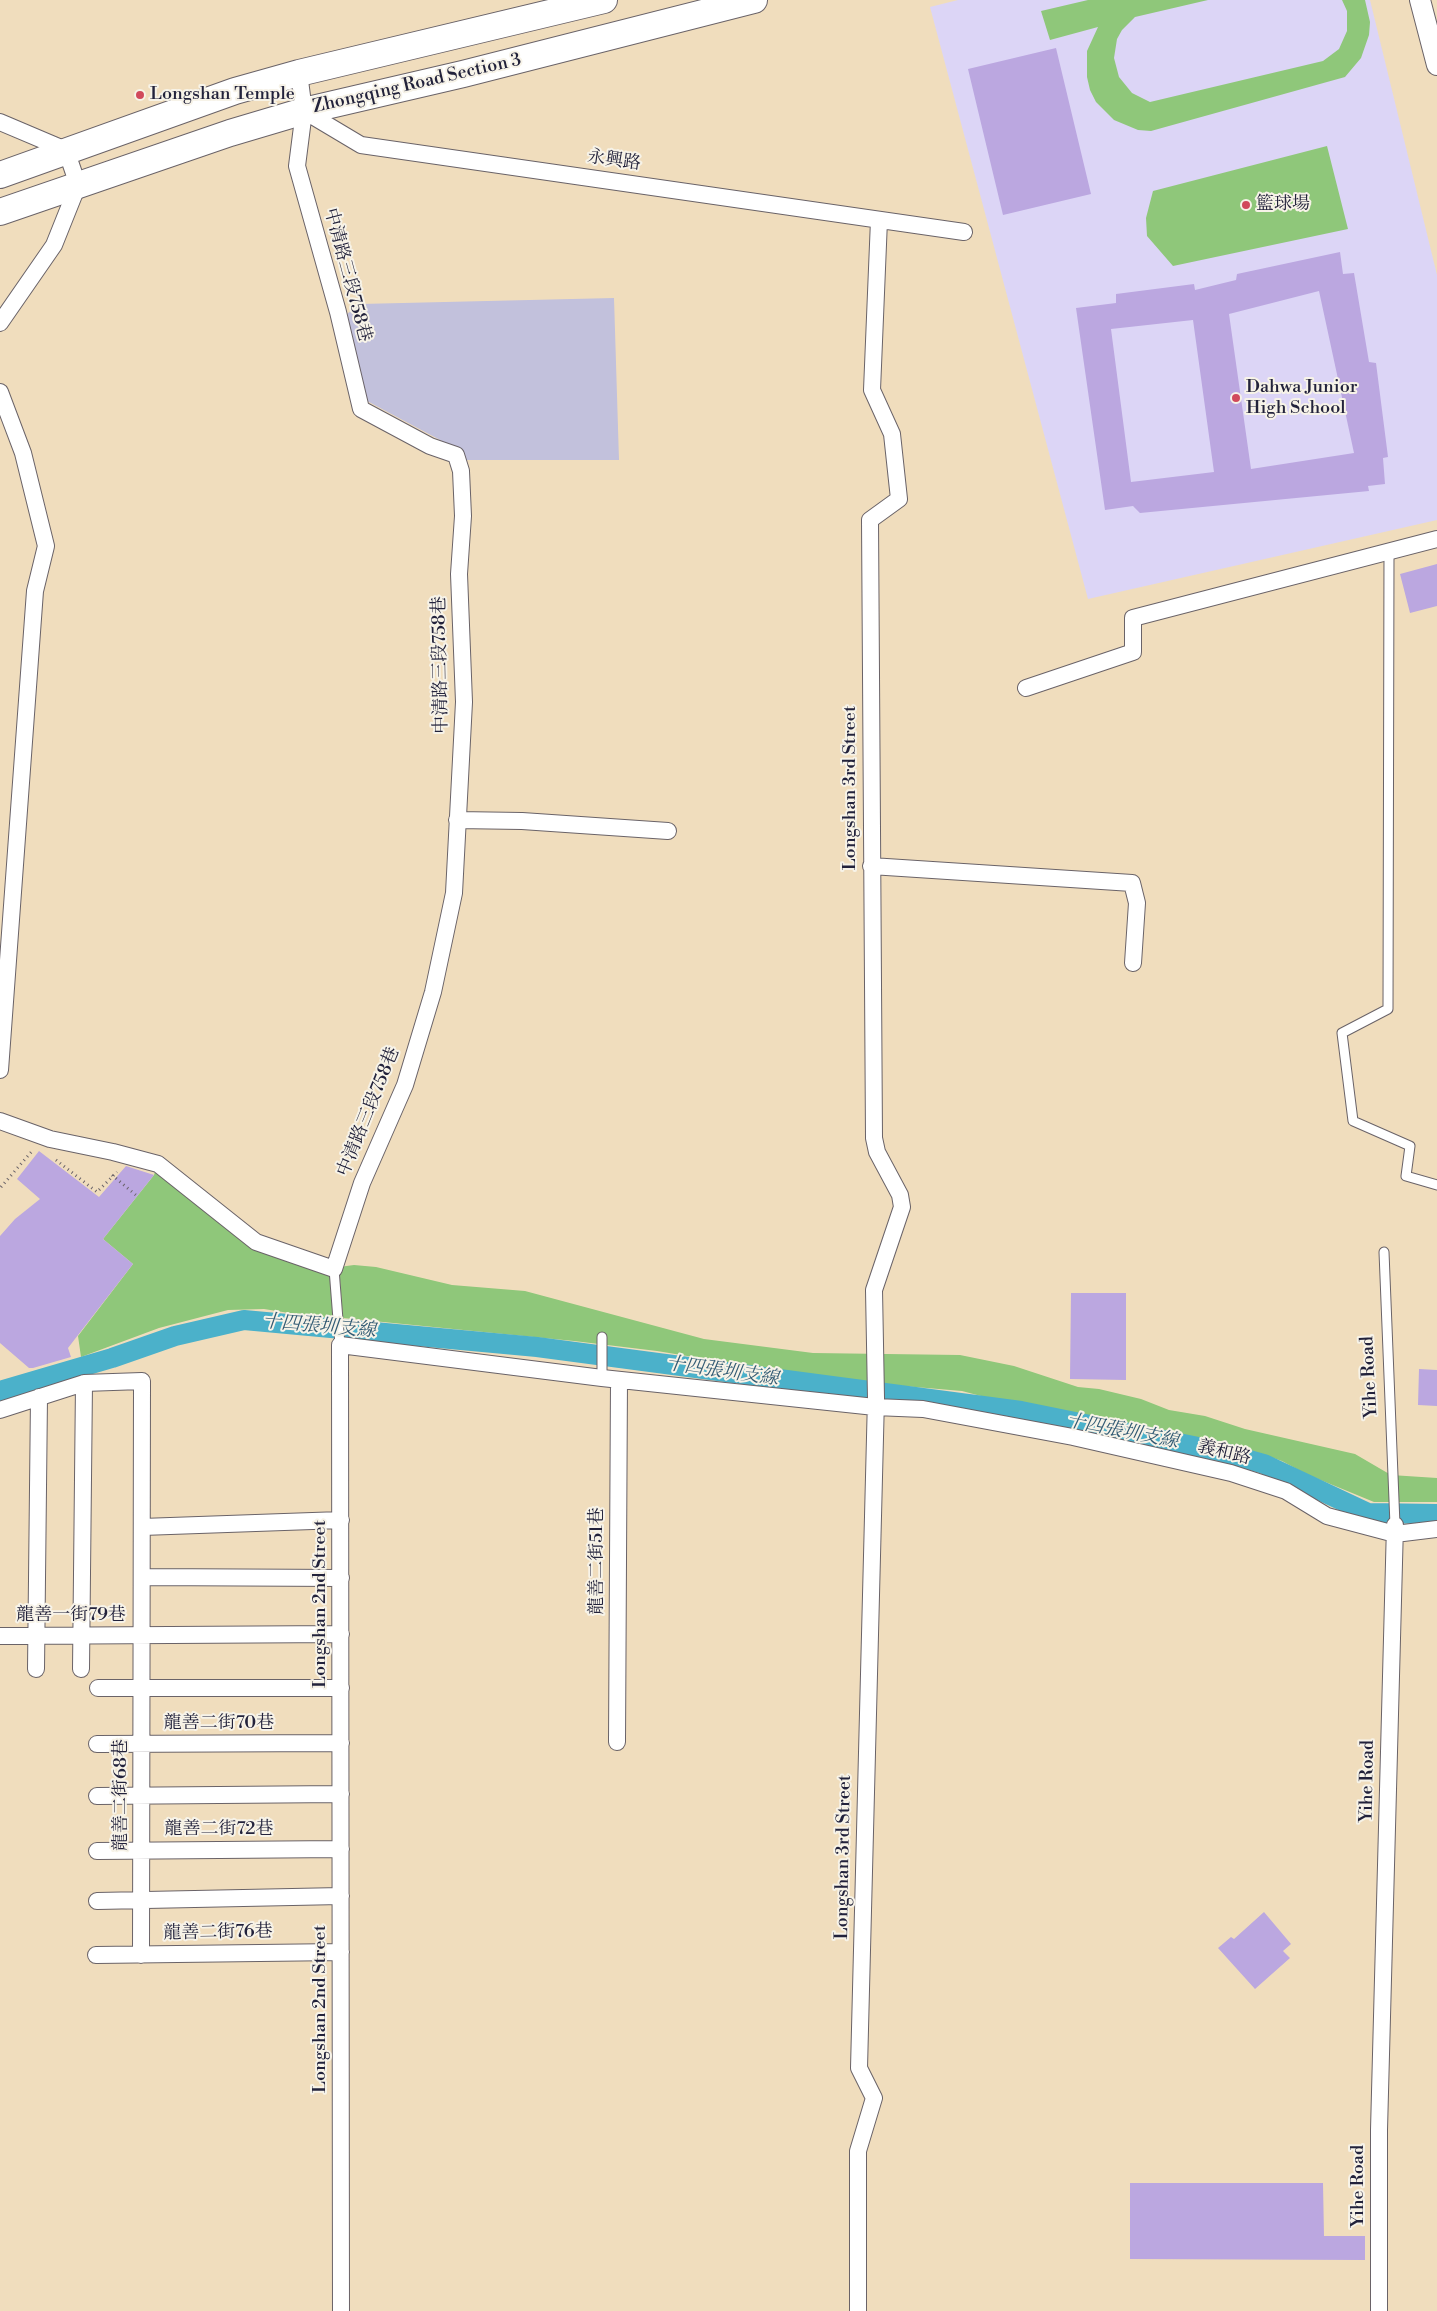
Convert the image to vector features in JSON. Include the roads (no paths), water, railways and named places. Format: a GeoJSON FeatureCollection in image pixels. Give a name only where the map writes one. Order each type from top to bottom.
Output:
{"type":"FeatureCollection","features":[{"type":"Feature","properties":{"kind":"main road"},"geometry":{"type":"LineString","coordinates":[[0,175],[235,91],[299,73],[604,0]]}},
{"type":"Feature","properties":{"kind":"main road","name":"Zhongqing Road Section 3"},"geometry":{"type":"LineString","coordinates":[[0,212],[230,133],[304,111],[463,74],[754,0]]}},
{"type":"Feature","properties":{"kind":"main road"},"geometry":{"type":"LineString","coordinates":[[456,35],[463,74]]}},
{"type":"Feature","properties":{"kind":"street"},"geometry":{"type":"LineString","coordinates":[[1420,0],[1435,44],[1437,66]]}},
{"type":"Feature","properties":{"kind":"street"},"geometry":{"type":"LineString","coordinates":[[299,73],[304,111]]}},
{"type":"Feature","properties":{"kind":"street","name":"永興路"},"geometry":{"type":"LineString","coordinates":[[304,111],[361,145],[964,232]]}},
{"type":"Feature","properties":{"kind":"street","name":"中清路三段758巷"},"geometry":{"type":"LineString","coordinates":[[304,111],[296,166],[338,312],[360,409],[430,446],[456,455],[461,471],[463,516],[460,574],[464,702],[454,893],[434,992],[405,1085],[362,1183],[334,1268]]}},
{"type":"Feature","properties":{"kind":"street"},"geometry":{"type":"LineString","coordinates":[[0,122],[66,150],[78,185],[54,245],[0,323]]}},
{"type":"Feature","properties":{"kind":"street","name":"Longshan 3rd Street"},"geometry":{"type":"LineString","coordinates":[[858,2311],[858,2152],[874,2098],[859,2068],[876,1403],[874,1290],[902,1207],[900,1195],[877,1152],[874,1138],[870,520],[899,499],[892,434],[872,390],[879,220]]}},
{"type":"Feature","properties":{"kind":"street"},"geometry":{"type":"LineString","coordinates":[[0,392],[23,453],[46,546],[36,591],[0,1070]]}},
{"type":"Feature","properties":{"kind":"street"},"geometry":{"type":"LineString","coordinates":[[1026,688],[1133,652],[1133,618],[1437,539]]}},
{"type":"Feature","properties":{"kind":"street"},"geometry":{"type":"LineString","coordinates":[[458,820],[522,821],[668,831]]}},
{"type":"Feature","properties":{"kind":"street"},"geometry":{"type":"LineString","coordinates":[[871,866],[1132,883],[1137,903],[1133,963]]}},
{"type":"Feature","properties":{"kind":"street"},"geometry":{"type":"LineString","coordinates":[[0,1121],[50,1139],[113,1152],[158,1164],[256,1242],[334,1268]]}},
{"type":"Feature","properties":{"kind":"street"},"geometry":{"type":"LineString","coordinates":[[340,1345],[619,1380],[876,1403]]}},
{"type":"Feature","properties":{"kind":"street","name":"Longshan 2nd Street"},"geometry":{"type":"LineString","coordinates":[[340,1345],[341,2311]]}},
{"type":"Feature","properties":{"kind":"street","name":"龍善二街51巷"},"geometry":{"type":"LineString","coordinates":[[617,1742],[619,1380]]}},
{"type":"Feature","properties":{"kind":"street","name":"龍善二街68巷"},"geometry":{"type":"LineString","coordinates":[[0,1410],[84,1383],[142,1381],[142,1955]]}},
{"type":"Feature","properties":{"kind":"street"},"geometry":{"type":"LineString","coordinates":[[81,1669],[84,1383]]}},
{"type":"Feature","properties":{"kind":"street"},"geometry":{"type":"LineString","coordinates":[[36,1669],[39,1398]]}},
{"type":"Feature","properties":{"kind":"street","name":"義和路"},"geometry":{"type":"LineString","coordinates":[[876,1403],[923,1409],[1035,1430],[1231,1473],[1286,1491],[1327,1516],[1395,1529],[1437,1529]]}},
{"type":"Feature","properties":{"kind":"street"},"geometry":{"type":"LineString","coordinates":[[142,1527],[341,1520]]}},
{"type":"Feature","properties":{"kind":"street","name":"Yihe Road"},"geometry":{"type":"LineString","coordinates":[[1379,2311],[1379,2130],[1395,1529]]}},
{"type":"Feature","properties":{"kind":"street"},"geometry":{"type":"LineString","coordinates":[[142,1577],[341,1578]]}},
{"type":"Feature","properties":{"kind":"street"},"geometry":{"type":"LineString","coordinates":[[142,1636],[341,1634]]}},
{"type":"Feature","properties":{"kind":"street","name":"龍善一街79巷"},"geometry":{"type":"LineString","coordinates":[[0,1636],[142,1636]]}},
{"type":"Feature","properties":{"kind":"street","name":"龍善二街70巷"},"geometry":{"type":"LineString","coordinates":[[98,1688],[341,1688]]}},
{"type":"Feature","properties":{"kind":"street","name":"龍善二街70巷"},"geometry":{"type":"LineString","coordinates":[[97,1744],[341,1743]]}},
{"type":"Feature","properties":{"kind":"street","name":"龍善二街72巷"},"geometry":{"type":"LineString","coordinates":[[97,1796],[341,1794]]}},
{"type":"Feature","properties":{"kind":"street","name":"龍善二街72巷"},"geometry":{"type":"LineString","coordinates":[[97,1851],[341,1849]]}},
{"type":"Feature","properties":{"kind":"street","name":"龍善二街76巷"},"geometry":{"type":"LineString","coordinates":[[96,1901],[341,1896]]}},
{"type":"Feature","properties":{"kind":"street","name":"龍善二街76巷"},"geometry":{"type":"LineString","coordinates":[[96,1956],[341,1952]]}},
{"type":"Feature","properties":{"kind":"lane"},"geometry":{"type":"LineString","coordinates":[[1389,551],[1388,1009],[1342,1032],[1354,1122],[1410,1146],[1406,1176],[1437,1185]]}},
{"type":"Feature","properties":{"kind":"lane","name":"Yihe Road"},"geometry":{"type":"LineString","coordinates":[[1384,1252],[1395,1486],[1395,1529]]}},
{"type":"Feature","properties":{"kind":"lane","name":"Longshan 2nd Street"},"geometry":{"type":"LineString","coordinates":[[334,1268],[340,1345]]}},
{"type":"Feature","properties":{"kind":"lane"},"geometry":{"type":"LineString","coordinates":[[602,1337],[602,1378]]}},
{"type":"Feature","properties":{"kind":"waterway","name":"十四張圳支線"},"geometry":{"type":"LineString","coordinates":[[0,1391],[112,1358],[175,1336],[244,1320],[537,1347],[1021,1411],[1218,1451],[1264,1464],[1368,1513],[1437,1514]]}},
{"type":"Feature","properties":{"kind":"place","name":"Longshan Temple"},"geometry":{"type":"Point","coordinates":[140,95]}},
{"type":"Feature","properties":{"kind":"place","name":"籃球場"},"geometry":{"type":"Point","coordinates":[1246,205]}},
{"type":"Feature","properties":{"kind":"place","name":"Dahwa Junior High School"},"geometry":{"type":"Point","coordinates":[1236,398]}}]}
